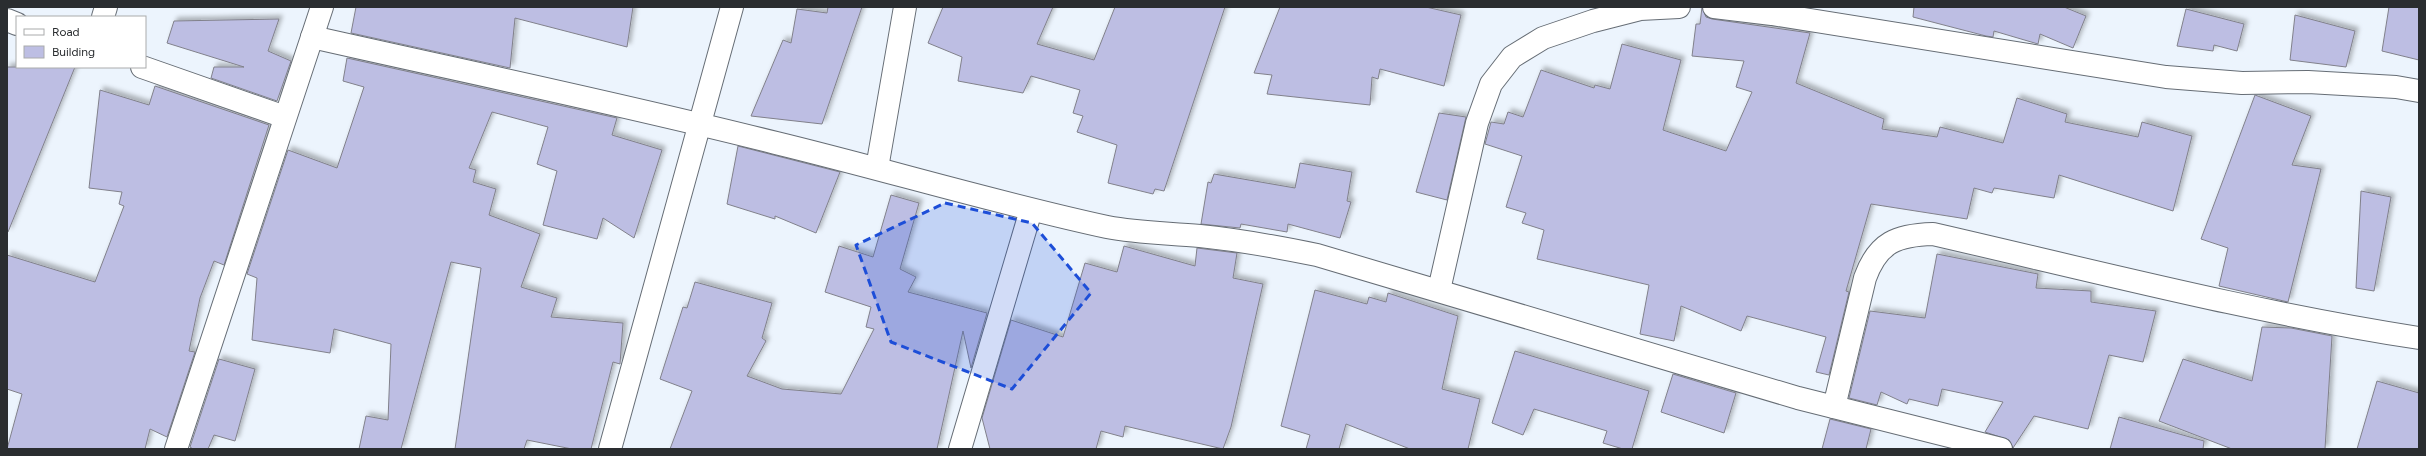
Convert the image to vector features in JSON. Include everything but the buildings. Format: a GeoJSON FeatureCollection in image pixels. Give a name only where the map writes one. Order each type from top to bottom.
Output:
{"type":"FeatureCollection","features":[{"type":"Feature","properties":{"kind":"street"},"geometry":{"type":"LineString","coordinates":[[176,449],[322,7]]}},
{"type":"Feature","properties":{"kind":"street"},"geometry":{"type":"LineString","coordinates":[[610,449],[732,7]]}},
{"type":"Feature","properties":{"kind":"street"},"geometry":{"type":"LineString","coordinates":[[877,168],[905,7]]}},
{"type":"Feature","properties":{"kind":"street"},"geometry":{"type":"LineString","coordinates":[[1440,290],[1477,123],[1490,84],[1512,57],[1543,38],[1593,21],[1640,9],[1679,7]]}},
{"type":"Feature","properties":{"kind":"street"},"geometry":{"type":"LineString","coordinates":[[1714,7],[1772,14],[2166,77],[2242,83],[2308,82],[2364,85],[2396,87],[2419,91]]}},
{"type":"Feature","properties":{"kind":"street"},"geometry":{"type":"LineString","coordinates":[[312,37],[700,124],[877,168],[1031,210],[1140,233],[1196,236],[1257,242],[1317,255],[1440,290],[1798,398],[2001,449]]}},
{"type":"Feature","properties":{"kind":"street"},"geometry":{"type":"LineString","coordinates":[[145,68],[285,117]]}},
{"type":"Feature","properties":{"kind":"street"},"geometry":{"type":"LineString","coordinates":[[960,449],[1031,210]]}},
{"type":"Feature","properties":{"kind":"street"},"geometry":{"type":"LineString","coordinates":[[1834,407],[1865,278],[1872,260],[1888,244],[1908,235],[1933,234],[2237,303],[2364,329],[2419,338]]}},
{"type":"Feature","properties":{"kind":"highlighted area"},"geometry":{"type":"Polygon","coordinates":[[[945,203],[1032,223],[1091,293],[1012,389],[891,342],[856,245],[945,203]]]}}]}
